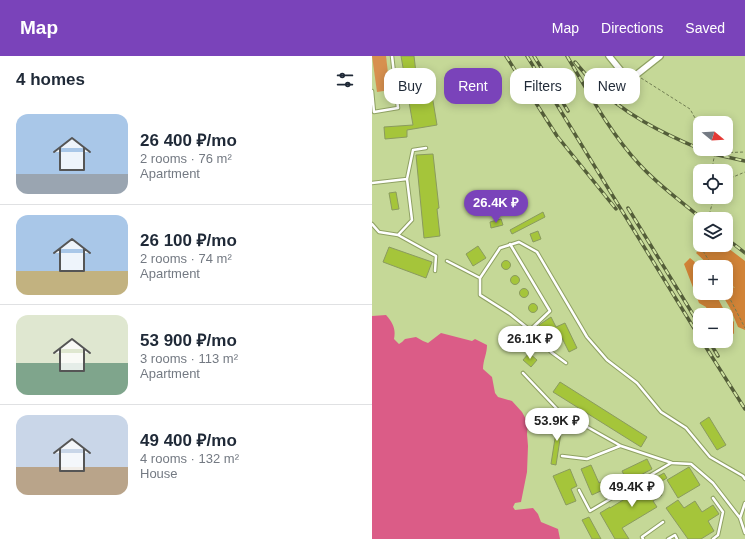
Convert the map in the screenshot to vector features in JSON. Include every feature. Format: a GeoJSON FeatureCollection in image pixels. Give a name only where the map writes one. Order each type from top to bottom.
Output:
{"type":"FeatureCollection","features":[{"type":"Feature","properties":{"kind":"street"},"geometry":{"type":"LineString","coordinates":[[609,56],[619,68]]}},
{"type":"Feature","properties":{"kind":"street"},"geometry":{"type":"LineString","coordinates":[[640,72],[660,56]]}},
{"type":"Feature","properties":{"kind":"lane"},"geometry":{"type":"LineString","coordinates":[[372,91],[374,112],[398,108],[392,56]]}},
{"type":"Feature","properties":{"kind":"lane"},"geometry":{"type":"LineString","coordinates":[[398,235],[412,220],[407,178],[412,150],[426,148]]}},
{"type":"Feature","properties":{"kind":"lane"},"geometry":{"type":"LineString","coordinates":[[372,182],[407,178]]}},
{"type":"Feature","properties":{"kind":"lane"},"geometry":{"type":"LineString","coordinates":[[372,224],[379,232],[398,235],[436,256],[435,271]]}},
{"type":"Feature","properties":{"kind":"lane"},"geometry":{"type":"LineString","coordinates":[[566,363],[550,352],[530,330],[510,314],[480,295],[480,278],[500,248],[519,242],[537,252],[587,337],[607,360],[637,383],[661,412],[686,428],[710,457],[743,476],[745,479]]}},
{"type":"Feature","properties":{"kind":"lane"},"geometry":{"type":"LineString","coordinates":[[510,244],[550,311],[530,330]]}},
{"type":"Feature","properties":{"kind":"lane"},"geometry":{"type":"LineString","coordinates":[[447,261],[480,278]]}},
{"type":"Feature","properties":{"kind":"lane"},"geometry":{"type":"LineString","coordinates":[[523,373],[559,411],[621,446],[672,463],[691,464],[713,483],[740,518],[745,533]]}},
{"type":"Feature","properties":{"kind":"lane"},"geometry":{"type":"LineString","coordinates":[[562,456],[587,459],[621,446]]}},
{"type":"Feature","properties":{"kind":"lane"},"geometry":{"type":"LineString","coordinates":[[580,490],[590,511],[672,463]]}},
{"type":"Feature","properties":{"kind":"lane"},"geometry":{"type":"LineString","coordinates":[[713,498],[723,512],[718,535],[713,539]]}},
{"type":"Feature","properties":{"kind":"lane"},"geometry":{"type":"LineString","coordinates":[[740,518],[745,503]]}},
{"type":"Feature","properties":{"kind":"lane"},"geometry":{"type":"LineString","coordinates":[[643,539],[642,537],[663,522]]}},
{"type":"Feature","properties":{"kind":"lane"},"geometry":{"type":"LineString","coordinates":[[668,539],[675,535],[677,539]]}},
{"type":"Feature","properties":{"kind":"path"},"geometry":{"type":"LineString","coordinates":[[640,78],[690,109],[694,116]]}},
{"type":"Feature","properties":{"kind":"path"},"geometry":{"type":"LineString","coordinates":[[733,152],[745,152]]}},
{"type":"Feature","properties":{"kind":"path"},"geometry":{"type":"LineString","coordinates":[[733,177],[745,172]]}},
{"type":"Feature","properties":{"kind":"path"},"geometry":{"type":"LineString","coordinates":[[731,300],[745,328]]}},
{"type":"Feature","properties":{"kind":"shaded area"},"geometry":{"type":"Polygon","coordinates":[[[372,56],[386,56],[387,68],[384,68],[384,91],[377,92],[372,56]]]}},
{"type":"Feature","properties":{"kind":"shaded area"},"geometry":{"type":"Polygon","coordinates":[[[733,252],[745,261],[745,330],[738,327],[733,315],[733,308],[730,308],[725,300],[733,300],[733,287],[735,288],[733,286],[733,260],[704,260],[696,253],[733,252]]]}},
{"type":"Feature","properties":{"kind":"shaded area"},"geometry":{"type":"Polygon","coordinates":[[[690,258],[693,260],[693,287],[684,264],[690,258]]]}},
{"type":"Feature","properties":{"kind":"shaded area"},"geometry":{"type":"Polygon","coordinates":[[[698,300],[719,300],[723,308],[706,308],[699,303],[698,300]]]}},
{"type":"Feature","properties":{"kind":"shaded area"},"geometry":{"type":"Polygon","coordinates":[[[386,315],[395,332],[394,339],[399,344],[405,339],[416,337],[428,343],[441,333],[472,341],[475,339],[487,345],[483,369],[492,377],[495,393],[498,397],[512,401],[522,412],[528,423],[527,472],[521,502],[515,503],[513,507],[515,510],[533,508],[538,514],[541,522],[558,529],[560,539],[372,539],[372,316],[386,315]]]}},
{"type":"Feature","properties":{"kind":"shaded area"},"geometry":{"type":"Polygon","coordinates":[[[733,321],[734,322],[733,333],[733,321]]]}},
{"type":"Feature","properties":{"kind":"building"},"geometry":{"type":"Polygon","coordinates":[[[401,56],[414,56],[415,68],[403,68],[401,56]]]}},
{"type":"Feature","properties":{"kind":"building"},"geometry":{"type":"Polygon","coordinates":[[[409,104],[434,104],[437,125],[407,130],[407,137],[385,139],[384,127],[413,125],[409,104]]]}},
{"type":"Feature","properties":{"kind":"building"},"geometry":{"type":"Polygon","coordinates":[[[433,154],[439,208],[437,209],[440,236],[424,238],[416,155],[433,154]]]}},
{"type":"Feature","properties":{"kind":"building"},"geometry":{"type":"Polygon","coordinates":[[[396,192],[399,209],[392,210],[389,193],[396,192]]]}},
{"type":"Feature","properties":{"kind":"building"},"geometry":{"type":"Polygon","coordinates":[[[543,212],[545,217],[512,234],[510,230],[543,212]]]}},
{"type":"Feature","properties":{"kind":"building"},"geometry":{"type":"Polygon","coordinates":[[[501,219],[503,225],[491,228],[490,222],[501,219]]]}},
{"type":"Feature","properties":{"kind":"building"},"geometry":{"type":"Polygon","coordinates":[[[538,231],[541,239],[533,242],[530,234],[538,231]]]}},
{"type":"Feature","properties":{"kind":"building"},"geometry":{"type":"Polygon","coordinates":[[[478,246],[486,258],[473,266],[466,254],[478,246]]]}},
{"type":"Feature","properties":{"kind":"building"},"geometry":{"type":"Polygon","coordinates":[[[389,247],[432,262],[426,278],[383,262],[389,247]]]}},
{"type":"Feature","properties":{"kind":"building"},"geometry":{"type":"Polygon","coordinates":[[[504,261],[508,261],[510,265],[508,269],[504,269],[502,267],[502,263],[504,261]]]}},
{"type":"Feature","properties":{"kind":"building"},"geometry":{"type":"Polygon","coordinates":[[[513,276],[517,276],[519,280],[517,284],[513,284],[511,282],[511,278],[513,276]]]}},
{"type":"Feature","properties":{"kind":"building"},"geometry":{"type":"Polygon","coordinates":[[[522,289],[526,289],[528,293],[526,297],[522,297],[520,295],[520,291],[522,289]]]}},
{"type":"Feature","properties":{"kind":"building"},"geometry":{"type":"Polygon","coordinates":[[[531,304],[535,304],[537,308],[535,312],[531,312],[529,310],[529,306],[531,304]]]}},
{"type":"Feature","properties":{"kind":"building"},"geometry":{"type":"Polygon","coordinates":[[[551,317],[556,327],[565,323],[577,348],[569,352],[562,338],[550,345],[539,325],[551,317]]]}},
{"type":"Feature","properties":{"kind":"building"},"geometry":{"type":"Polygon","coordinates":[[[529,353],[537,360],[531,367],[523,360],[529,353]]]}},
{"type":"Feature","properties":{"kind":"building"},"geometry":{"type":"Polygon","coordinates":[[[560,382],[647,437],[641,447],[553,392],[560,382]]]}},
{"type":"Feature","properties":{"kind":"building"},"geometry":{"type":"Polygon","coordinates":[[[709,417],[726,445],[717,450],[700,423],[709,417]]]}},
{"type":"Feature","properties":{"kind":"building"},"geometry":{"type":"Polygon","coordinates":[[[558,419],[563,420],[556,465],[551,464],[558,419]]]}},
{"type":"Feature","properties":{"kind":"building"},"geometry":{"type":"Polygon","coordinates":[[[647,459],[652,469],[635,478],[636,480],[629,485],[622,471],[647,459]]]}},
{"type":"Feature","properties":{"kind":"building"},"geometry":{"type":"Polygon","coordinates":[[[591,465],[599,483],[611,477],[616,487],[606,492],[605,489],[592,495],[581,469],[591,465]]]}},
{"type":"Feature","properties":{"kind":"building"},"geometry":{"type":"Polygon","coordinates":[[[689,467],[700,485],[678,498],[667,480],[689,467]]]}},
{"type":"Feature","properties":{"kind":"building"},"geometry":{"type":"Polygon","coordinates":[[[570,469],[577,486],[571,489],[576,501],[566,505],[553,476],[570,469]]]}},
{"type":"Feature","properties":{"kind":"building"},"geometry":{"type":"Polygon","coordinates":[[[664,473],[667,478],[655,485],[662,495],[653,501],[657,507],[622,528],[629,539],[615,539],[600,513],[633,494],[631,490],[639,485],[641,490],[651,484],[650,481],[664,473]]]}},
{"type":"Feature","properties":{"kind":"building"},"geometry":{"type":"Polygon","coordinates":[[[678,500],[684,508],[695,501],[702,512],[713,505],[719,514],[708,521],[714,531],[701,539],[688,539],[666,508],[678,500]]]}},
{"type":"Feature","properties":{"kind":"building"},"geometry":{"type":"Polygon","coordinates":[[[589,517],[601,539],[592,539],[582,520],[589,517]]]}},
{"type":"Feature","properties":{"kind":"railway"},"geometry":{"type":"LineString","coordinates":[[506,56],[557,136],[616,209]]}},
{"type":"Feature","properties":{"kind":"railway"},"geometry":{"type":"LineString","coordinates":[[527,56],[693,327]]}},
{"type":"Feature","properties":{"kind":"railway"},"geometry":{"type":"LineString","coordinates":[[534,56],[568,111]]}},
{"type":"Feature","properties":{"kind":"railway"},"geometry":{"type":"LineString","coordinates":[[567,56],[600,112],[629,153],[654,179],[693,212]]}},
{"type":"Feature","properties":{"kind":"railway"},"geometry":{"type":"LineString","coordinates":[[575,62],[593,83],[617,104],[657,129],[693,146]]}},
{"type":"Feature","properties":{"kind":"railway"},"geometry":{"type":"LineString","coordinates":[[722,156],[745,161]]}},
{"type":"Feature","properties":{"kind":"railway"},"geometry":{"type":"LineString","coordinates":[[628,208],[693,315]]}},
{"type":"Feature","properties":{"kind":"railway"},"geometry":{"type":"LineString","coordinates":[[733,244],[745,253]]}},
{"type":"Feature","properties":{"kind":"railway"},"geometry":{"type":"LineString","coordinates":[[706,348],[745,409]]}},
{"type":"Feature","properties":{"kind":"railway"},"geometry":{"type":"LineString","coordinates":[[713,348],[718,356]]}}]}
